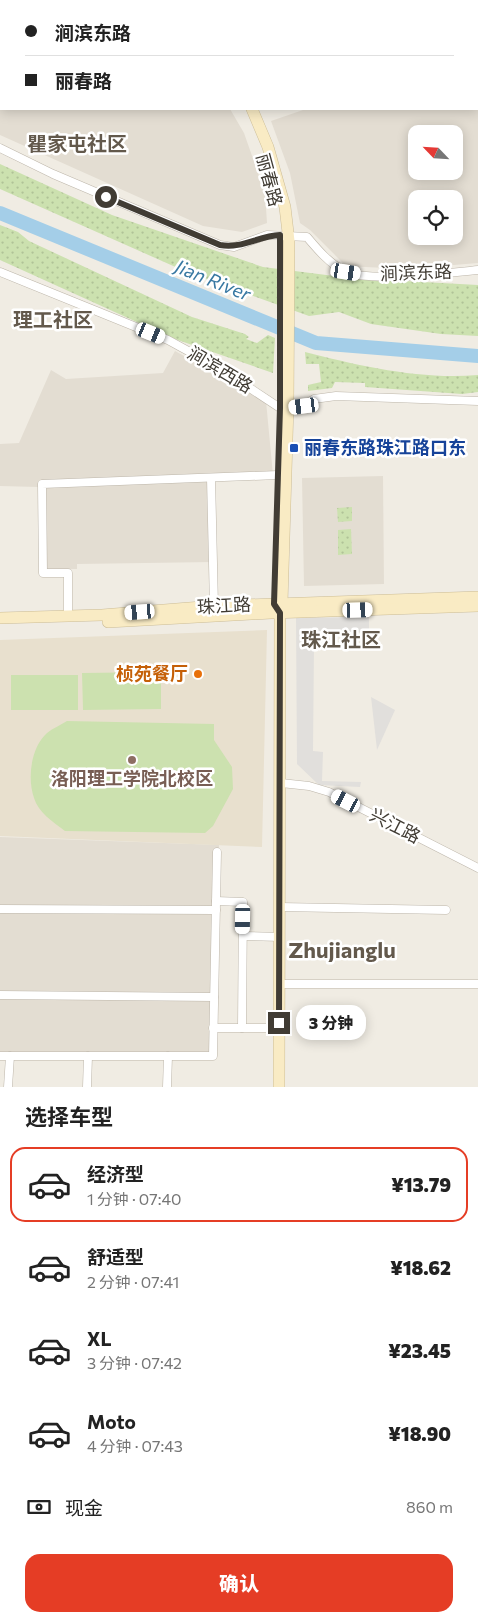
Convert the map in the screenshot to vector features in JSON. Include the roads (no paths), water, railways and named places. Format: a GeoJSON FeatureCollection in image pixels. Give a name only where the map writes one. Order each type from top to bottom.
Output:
{"type":"FeatureCollection","features":[{"type":"Feature","properties":{"kind":"main road","name":"丽春路"},"geometry":{"type":"LineString","coordinates":[[244,110],[260,147],[278,207],[284,238]]}},
{"type":"Feature","properties":{"kind":"main road","name":"丽春路"},"geometry":{"type":"LineString","coordinates":[[252,110],[268,147],[283,198],[284,407],[279,607]]}},
{"type":"Feature","properties":{"kind":"main road","name":"丽春路"},"geometry":{"type":"LineString","coordinates":[[279,1087],[281,783],[278,475],[284,407]]}},
{"type":"Feature","properties":{"kind":"main road","name":"珠江路"},"geometry":{"type":"LineString","coordinates":[[0,626],[279,607],[478,597]]}},
{"type":"Feature","properties":{"kind":"main road","name":"珠江路"},"geometry":{"type":"LineString","coordinates":[[0,618],[68,616],[214,606],[478,606]]}},
{"type":"Feature","properties":{"kind":"street","name":"涧滨东路"},"geometry":{"type":"LineString","coordinates":[[0,148],[53,174],[220,245],[234,247],[267,235],[284,238],[307,237],[319,251],[346,272],[413,276],[478,270]]}},
{"type":"Feature","properties":{"kind":"street","name":"涧滨西路"},"geometry":{"type":"LineString","coordinates":[[0,272],[168,340],[221,368],[284,407]]}},
{"type":"Feature","properties":{"kind":"street"},"geometry":{"type":"LineString","coordinates":[[284,407],[304,406],[323,396],[478,401]]}},
{"type":"Feature","properties":{"kind":"street"},"geometry":{"type":"LineString","coordinates":[[68,616],[68,573],[43,573],[42,484],[278,475]]}},
{"type":"Feature","properties":{"kind":"street"},"geometry":{"type":"LineString","coordinates":[[211,478],[214,606]]}},
{"type":"Feature","properties":{"kind":"street","name":"兴江路"},"geometry":{"type":"LineString","coordinates":[[281,783],[310,786],[329,792],[478,868]]}},
{"type":"Feature","properties":{"kind":"street"},"geometry":{"type":"LineString","coordinates":[[0,1056],[212,1056],[217,852]]}},
{"type":"Feature","properties":{"kind":"street"},"geometry":{"type":"LineString","coordinates":[[216,901],[243,902],[242,1028]]}},
{"type":"Feature","properties":{"kind":"street"},"geometry":{"type":"LineString","coordinates":[[280,907],[446,910]]}},
{"type":"Feature","properties":{"kind":"street"},"geometry":{"type":"LineString","coordinates":[[0,909],[216,910]]}},
{"type":"Feature","properties":{"kind":"street"},"geometry":{"type":"LineString","coordinates":[[242,936],[280,937]]}},
{"type":"Feature","properties":{"kind":"street"},"geometry":{"type":"LineString","coordinates":[[280,984],[478,984]]}},
{"type":"Feature","properties":{"kind":"street"},"geometry":{"type":"LineString","coordinates":[[0,995],[214,997]]}},
{"type":"Feature","properties":{"kind":"street"},"geometry":{"type":"LineString","coordinates":[[213,1028],[270,1028]]}},
{"type":"Feature","properties":{"kind":"street"},"geometry":{"type":"LineString","coordinates":[[8,1087],[10,1056]]}},
{"type":"Feature","properties":{"kind":"street"},"geometry":{"type":"LineString","coordinates":[[87,1087],[88,1056]]}},
{"type":"Feature","properties":{"kind":"street"},"geometry":{"type":"LineString","coordinates":[[167,1087],[168,1056]]}},
{"type":"Feature","properties":{"kind":"waterway","name":"Jian River"},"geometry":{"type":"LineString","coordinates":[[0,213],[316,343],[478,356]]}},
{"type":"Feature","properties":{"kind":"place","name":"丽春东路珠江路口东"},"geometry":{"type":"Point","coordinates":[294,448]}},
{"type":"Feature","properties":{"kind":"place","name":"桢苑餐厅"},"geometry":{"type":"Point","coordinates":[198,674]}},
{"type":"Feature","properties":{"kind":"place","name":"洛阳理工学院北校区"},"geometry":{"type":"Point","coordinates":[132,760]}},
{"type":"Feature","properties":{"kind":"district","name":"瞿家屯社区"},"geometry":{"type":"Point","coordinates":[77,144]}},
{"type":"Feature","properties":{"kind":"district","name":"理工社区"},"geometry":{"type":"Point","coordinates":[53,320]}},
{"type":"Feature","properties":{"kind":"district","name":"珠江社区"},"geometry":{"type":"Point","coordinates":[341,640]}},
{"type":"Feature","properties":{"kind":"district","name":"Zhujianglu"},"geometry":{"type":"Point","coordinates":[342,950]}}]}
